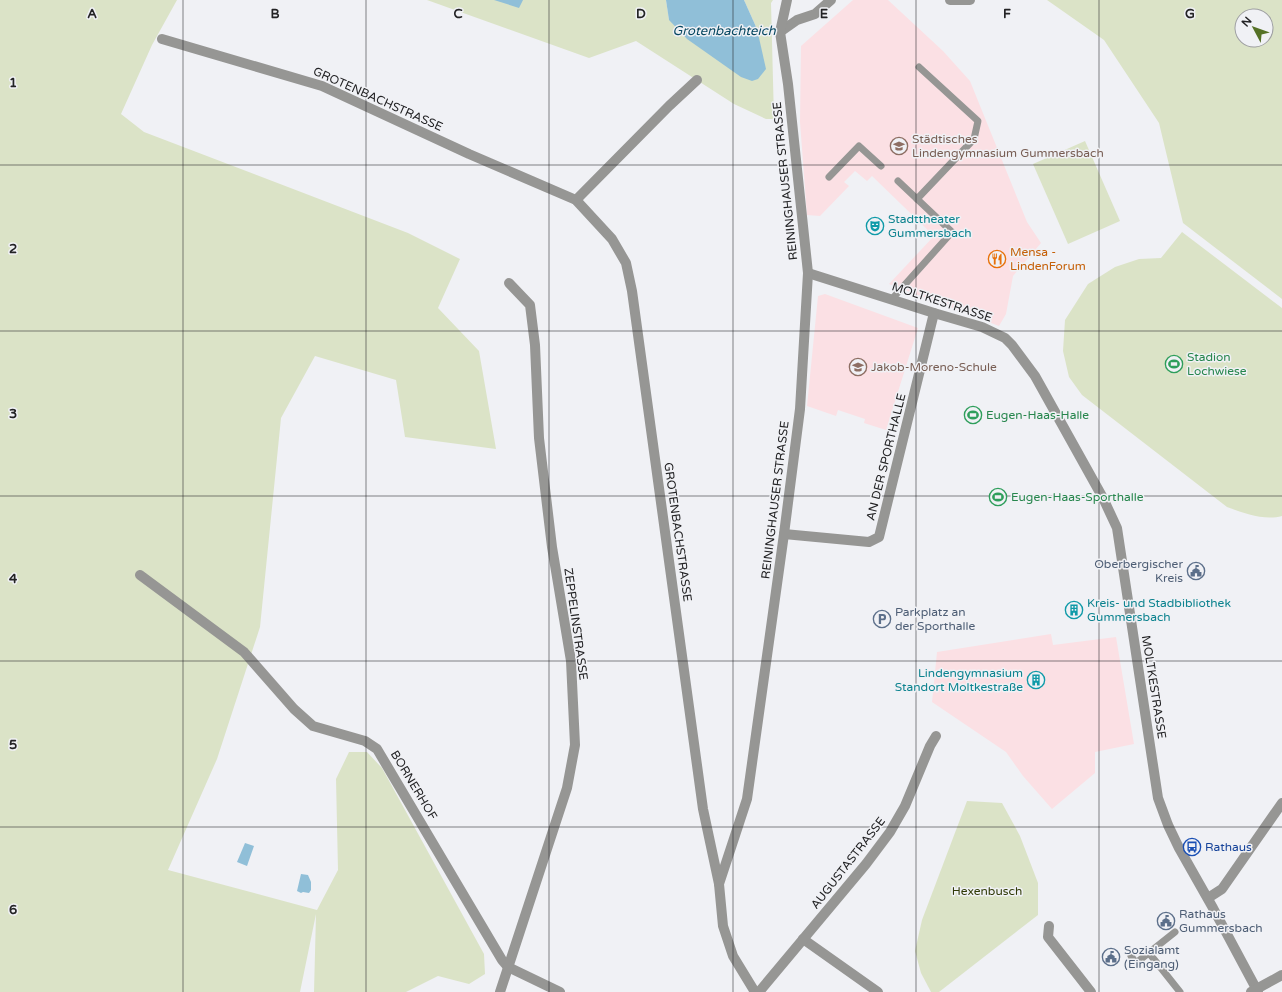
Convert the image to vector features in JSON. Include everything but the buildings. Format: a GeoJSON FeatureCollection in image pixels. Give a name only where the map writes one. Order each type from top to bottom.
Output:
{"type":"FeatureCollection","features":[{"type":"Feature","properties":{"kind":"street","name":"REININGHAUSER STRASSE"},"geometry":{"type":"LineString","coordinates":[[755,992],[733,956],[723,926],[719,884],[747,800],[800,409],[808,273],[788,84],[780,32],[787,0]]}},
{"type":"Feature","properties":{"kind":"street"},"geometry":{"type":"LineString","coordinates":[[780,32],[798,20],[815,14],[831,0]]}},
{"type":"Feature","properties":{"kind":"street"},"geometry":{"type":"LineString","coordinates":[[950,0],[970,0]]}},
{"type":"Feature","properties":{"kind":"street","name":"GROTENBACHSTRASSE"},"geometry":{"type":"LineString","coordinates":[[162,39],[322,86],[469,154],[576,200],[612,239],[626,263],[632,291],[703,809],[719,884]]}},
{"type":"Feature","properties":{"kind":"street"},"geometry":{"type":"LineString","coordinates":[[917,199],[974,139],[978,121],[919,67]]}},
{"type":"Feature","properties":{"kind":"street"},"geometry":{"type":"LineString","coordinates":[[576,200],[669,106],[697,80]]}},
{"type":"Feature","properties":{"kind":"street"},"geometry":{"type":"LineString","coordinates":[[829,177],[859,146],[881,166]]}},
{"type":"Feature","properties":{"kind":"street"},"geometry":{"type":"LineString","coordinates":[[892,299],[952,232],[898,181]]}},
{"type":"Feature","properties":{"kind":"street","name":"MOLTKESTRASSE"},"geometry":{"type":"LineString","coordinates":[[808,273],[982,327],[1005,338],[1012,345],[1034,376],[1103,498],[1117,528],[1158,798],[1172,834],[1208,898],[1255,991]]}},
{"type":"Feature","properties":{"kind":"street","name":"ZEPPELINSTRASSE"},"geometry":{"type":"LineString","coordinates":[[508,968],[567,788],[575,745],[570,661],[552,547],[539,438],[535,344],[530,305],[509,283]]}},
{"type":"Feature","properties":{"kind":"street","name":"AN DER SPORTHALLE"},"geometry":{"type":"LineString","coordinates":[[784,534],[869,542],[879,537],[934,313]]}},
{"type":"Feature","properties":{"kind":"street","name":"BORNERHOF"},"geometry":{"type":"LineString","coordinates":[[140,575],[244,652],[294,709],[313,726],[365,741],[377,749],[508,968]]}},
{"type":"Feature","properties":{"kind":"street","name":"AUGUSTASTRASSE"},"geometry":{"type":"LineString","coordinates":[[759,992],[890,832],[905,806],[930,746],[936,736]]}},
{"type":"Feature","properties":{"kind":"street"},"geometry":{"type":"LineString","coordinates":[[1208,898],[1222,889],[1282,803]]}},
{"type":"Feature","properties":{"kind":"street"},"geometry":{"type":"LineString","coordinates":[[1049,926],[1048,937],[1091,992]]}},
{"type":"Feature","properties":{"kind":"street"},"geometry":{"type":"LineString","coordinates":[[1131,956],[1136,963],[1175,932]]}},
{"type":"Feature","properties":{"kind":"street"},"geometry":{"type":"LineString","coordinates":[[803,939],[878,992]]}},
{"type":"Feature","properties":{"kind":"street"},"geometry":{"type":"LineString","coordinates":[[1149,953],[1180,992]]}},
{"type":"Feature","properties":{"kind":"street"},"geometry":{"type":"LineString","coordinates":[[500,992],[508,968],[560,992]]}},
{"type":"Feature","properties":{"kind":"street"},"geometry":{"type":"LineString","coordinates":[[1255,991],[1282,975]]}},
{"type":"Feature","properties":{"kind":"shaded area","name":"Städtisches Lindengymnasium Gummersbach"},"geometry":{"type":"Polygon","coordinates":[[[853,0],[888,0],[943,51],[970,81],[1027,222],[1041,243],[1013,276],[1006,314],[999,326],[889,284],[934,236],[872,176],[867,181],[855,171],[844,182],[849,186],[820,216],[807,215],[800,122],[801,46],[853,0]]]}},
{"type":"Feature","properties":{"kind":"shaded area","name":"Jakob-Moreno-Schule"},"geometry":{"type":"Polygon","coordinates":[[[825,294],[918,328],[886,430],[864,423],[865,419],[838,410],[836,416],[807,406],[818,296],[825,294]]]}},
{"type":"Feature","properties":{"kind":"shaded area"},"geometry":{"type":"Polygon","coordinates":[[[1051,634],[1053,645],[1116,637],[1134,744],[1095,752],[1095,773],[1052,809],[1023,776],[1006,752],[932,702],[937,652],[1051,634]]]}},
{"type":"Feature","properties":{"kind":"green space"},"geometry":{"type":"Polygon","coordinates":[[[0,0],[177,0],[152,45],[121,114],[144,132],[408,233],[460,259],[438,308],[479,351],[496,449],[405,437],[396,380],[315,356],[281,418],[260,627],[217,759],[168,870],[317,910],[338,870],[336,779],[349,752],[367,752],[382,768],[484,954],[485,974],[469,984],[438,976],[406,992],[314,992],[316,914],[300,992],[0,992],[0,0]]]}},
{"type":"Feature","properties":{"kind":"green space"},"geometry":{"type":"Polygon","coordinates":[[[427,0],[666,0],[669,20],[757,29],[744,0],[773,0],[771,3],[774,119],[766,119],[734,104],[636,41],[589,58],[427,0]]]}},
{"type":"Feature","properties":{"kind":"green space"},"geometry":{"type":"Polygon","coordinates":[[[1047,0],[1282,0],[1282,299],[1183,223],[1159,123],[1104,40],[1047,0]]]}},
{"type":"Feature","properties":{"kind":"green space"},"geometry":{"type":"Polygon","coordinates":[[[1085,141],[1120,221],[1068,244],[1033,164],[1085,141]]]}},
{"type":"Feature","properties":{"kind":"green space","name":"Stadion Lochwiese"},"geometry":{"type":"Polygon","coordinates":[[[1182,232],[1282,308],[1282,516],[1268,518],[1261,517],[1227,507],[1082,395],[1069,377],[1063,351],[1065,320],[1088,284],[1115,267],[1139,259],[1161,258],[1182,232]]]}},
{"type":"Feature","properties":{"kind":"green space","name":"Hexenbusch"},"geometry":{"type":"Polygon","coordinates":[[[967,801],[1002,803],[1020,836],[1038,883],[1038,915],[939,992],[931,992],[921,973],[915,951],[922,920],[967,801]]]}},
{"type":"Feature","properties":{"kind":"water"},"geometry":{"type":"Polygon","coordinates":[[[494,0],[523,0],[519,8],[494,0]]]}},
{"type":"Feature","properties":{"kind":"water","name":"Grotenbachteich"},"geometry":{"type":"Polygon","coordinates":[[[666,0],[744,0],[757,29],[766,69],[758,79],[752,81],[741,77],[687,39],[669,20],[666,0]]]}},
{"type":"Feature","properties":{"kind":"water"},"geometry":{"type":"Polygon","coordinates":[[[245,843],[254,846],[247,866],[237,862],[245,843]]]}},
{"type":"Feature","properties":{"kind":"water"},"geometry":{"type":"Polygon","coordinates":[[[301,874],[308,875],[311,882],[311,890],[309,893],[301,893],[297,891],[301,874]]]}},
{"type":"Feature","properties":{"kind":"place","name":"Städtisches Lindengymnasium Gummersbach"},"geometry":{"type":"Point","coordinates":[899,146]}},
{"type":"Feature","properties":{"kind":"place","name":"Stadttheater Gummersbach"},"geometry":{"type":"Point","coordinates":[875,226]}},
{"type":"Feature","properties":{"kind":"place","name":"Mensa - LindenForum"},"geometry":{"type":"Point","coordinates":[997,259]}},
{"type":"Feature","properties":{"kind":"place","name":"Stadion Lochwiese"},"geometry":{"type":"Point","coordinates":[1174,364]}},
{"type":"Feature","properties":{"kind":"place","name":"Jakob-Moreno-Schule"},"geometry":{"type":"Point","coordinates":[858,367]}},
{"type":"Feature","properties":{"kind":"place","name":"Eugen-Haas-Halle"},"geometry":{"type":"Point","coordinates":[973,415]}},
{"type":"Feature","properties":{"kind":"place","name":"Eugen-Haas-Sporthalle"},"geometry":{"type":"Point","coordinates":[998,497]}},
{"type":"Feature","properties":{"kind":"place","name":"Oberbergischer Kreis"},"geometry":{"type":"Point","coordinates":[1196,571]}},
{"type":"Feature","properties":{"kind":"place","name":"Kreis- und Stadbibliothek Gummersbach"},"geometry":{"type":"Point","coordinates":[1074,610]}},
{"type":"Feature","properties":{"kind":"place","name":"Parkplatz an der Sporthalle"},"geometry":{"type":"Point","coordinates":[882,619]}},
{"type":"Feature","properties":{"kind":"place","name":"Lindengymnasium Standort Moltkestraße"},"geometry":{"type":"Point","coordinates":[1036,680]}},
{"type":"Feature","properties":{"kind":"place","name":"Rathaus"},"geometry":{"type":"Point","coordinates":[1192,847]}},
{"type":"Feature","properties":{"kind":"place","name":"Rathaus Gummersbach"},"geometry":{"type":"Point","coordinates":[1166,921]}},
{"type":"Feature","properties":{"kind":"place","name":"Sozialamt (Eingang)"},"geometry":{"type":"Point","coordinates":[1111,957]}}]}
